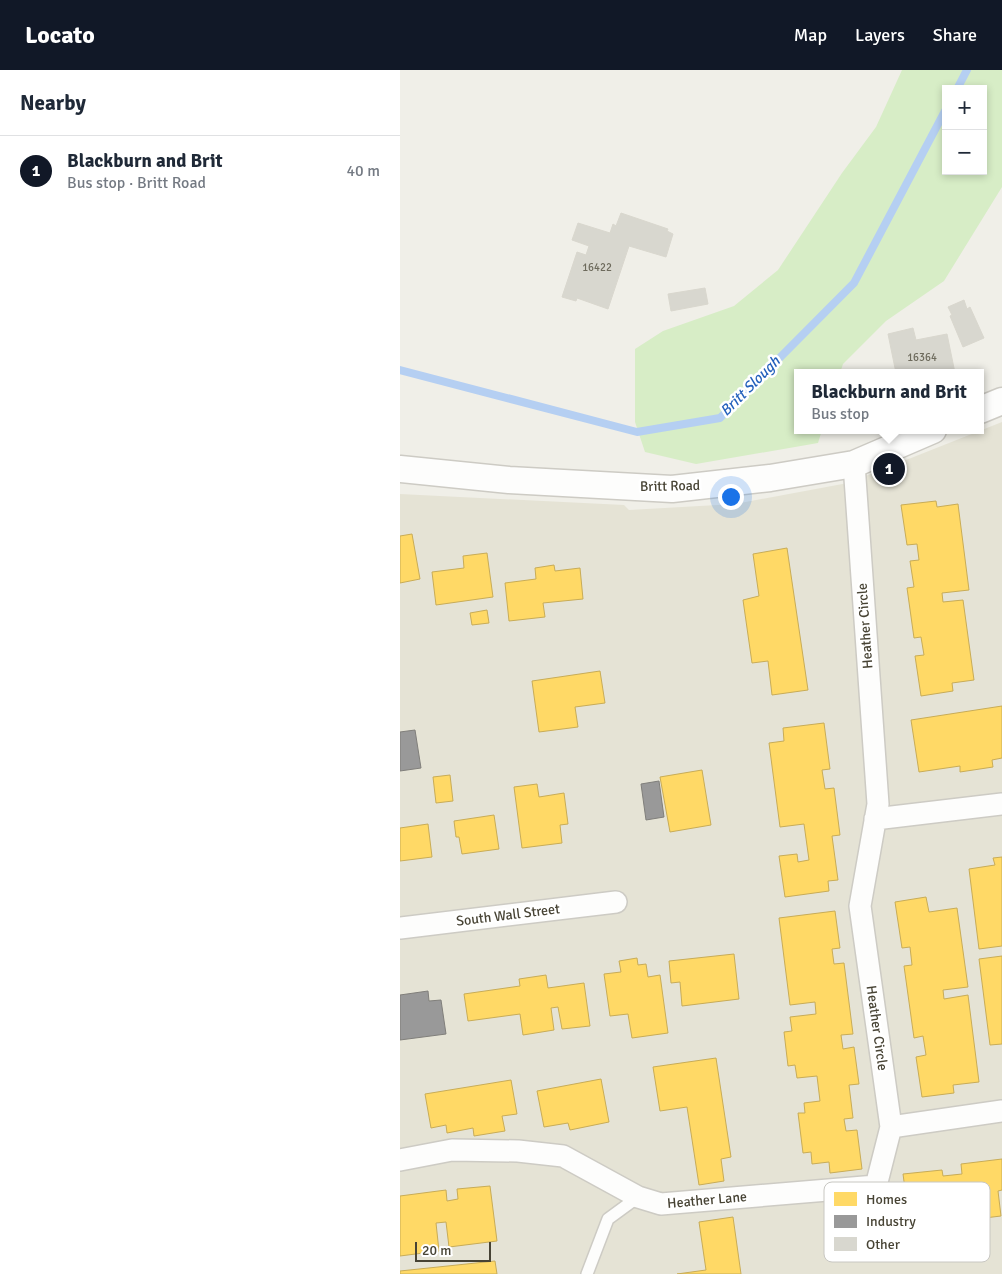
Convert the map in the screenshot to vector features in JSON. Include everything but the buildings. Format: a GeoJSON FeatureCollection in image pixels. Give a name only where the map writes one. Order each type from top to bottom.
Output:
{"type":"FeatureCollection","features":[{"type":"Feature","properties":{"kind":"street"},"geometry":{"type":"LineString","coordinates":[[984,408],[1002,401]]}},
{"type":"Feature","properties":{"kind":"street","name":"Britt Road"},"geometry":{"type":"LineString","coordinates":[[400,469],[509,480],[672,489],[770,478],[854,464],[924,434]]}},
{"type":"Feature","properties":{"kind":"street","name":"Heather Circle"},"geometry":{"type":"LineString","coordinates":[[854,464],[878,804],[860,906],[891,1127]]}},
{"type":"Feature","properties":{"kind":"street"},"geometry":{"type":"LineString","coordinates":[[875,819],[1002,804]]}},
{"type":"Feature","properties":{"kind":"street","name":"South Wall Street"},"geometry":{"type":"LineString","coordinates":[[400,928],[616,902]]}},
{"type":"Feature","properties":{"kind":"street"},"geometry":{"type":"LineString","coordinates":[[891,1127],[1002,1111]]}},
{"type":"Feature","properties":{"kind":"street","name":"Heather Lane"},"geometry":{"type":"LineString","coordinates":[[877,1182],[891,1127]]}},
{"type":"Feature","properties":{"kind":"street","name":"Heather Lane"},"geometry":{"type":"LineString","coordinates":[[400,1160],[452,1150],[518,1151],[564,1156],[638,1197],[661,1204],[824,1190]]}},
{"type":"Feature","properties":{"kind":"lane"},"geometry":{"type":"LineString","coordinates":[[587,1274],[608,1218],[638,1197]]}},
{"type":"Feature","properties":{"kind":"shaded area"},"geometry":{"type":"Polygon","coordinates":[[[1002,422],[1002,1274],[400,1274],[400,494],[624,505],[629,510],[735,504],[848,483],[972,434],[984,434],[984,429],[1002,422]]]}},
{"type":"Feature","properties":{"kind":"green space"},"geometry":{"type":"Polygon","coordinates":[[[902,70],[1002,70],[1002,187],[944,281],[886,321],[843,364],[841,369],[794,369],[794,434],[821,434],[818,443],[696,464],[645,452],[635,422],[635,349],[663,331],[734,306],[778,270],[842,173],[876,127],[902,70]]]}},
{"type":"Feature","properties":{"kind":"waterway","name":"Britt Slough"},"geometry":{"type":"LineString","coordinates":[[959,85],[967,70]]}},
{"type":"Feature","properties":{"kind":"waterway","name":"Britt Slough"},"geometry":{"type":"LineString","coordinates":[[400,370],[637,432],[720,418],[854,283],[942,117]]}},
{"type":"Feature","properties":{"kind":"place","name":"Blackburn and Brit"},"geometry":{"type":"Point","coordinates":[889,469]}}]}
